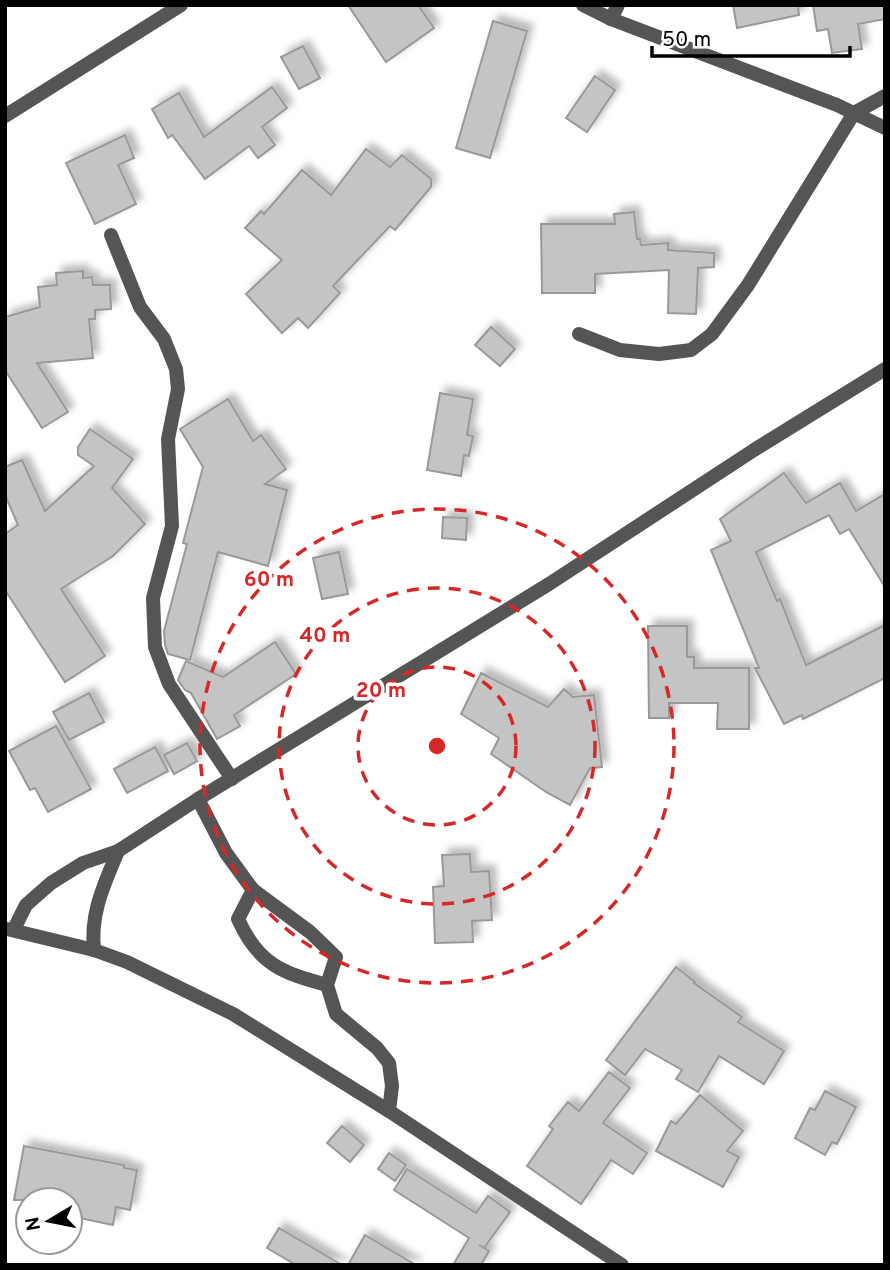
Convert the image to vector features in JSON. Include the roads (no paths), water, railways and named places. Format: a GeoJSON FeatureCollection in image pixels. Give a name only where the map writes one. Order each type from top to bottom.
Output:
{"type":"FeatureCollection","features":[{"type":"Feature","properties":{"kind":"street"},"geometry":{"type":"LineString","coordinates":[[5,116],[181,5]]}},
{"type":"Feature","properties":{"kind":"street"},"geometry":{"type":"LineString","coordinates":[[583,5],[614,12],[825,100],[885,128]]}},
{"type":"Feature","properties":{"kind":"street"},"geometry":{"type":"LineString","coordinates":[[579,334],[620,350],[659,354],[691,350],[712,334],[748,285],[854,113],[885,96]]}},
{"type":"Feature","properties":{"kind":"street"},"geometry":{"type":"LineString","coordinates":[[111,235],[140,307],[164,339],[176,369],[178,390],[168,439],[172,526],[153,598],[155,647],[169,684],[232,779]]}},
{"type":"Feature","properties":{"kind":"street"},"geometry":{"type":"LineString","coordinates":[[622,1265],[389,1111],[233,1014],[127,962],[94,950],[9,929],[26,905],[51,883],[83,863],[118,851],[549,584],[754,450],[885,369]]}},
{"type":"Feature","properties":{"kind":"street"},"geometry":{"type":"LineString","coordinates":[[198,799],[226,853],[253,890],[310,932],[336,957],[327,985],[336,1014],[377,1048],[389,1063],[392,1086],[389,1111]]}},
{"type":"Feature","properties":{"kind":"street"},"geometry":{"type":"LineString","coordinates":[[94,950],[94,913],[118,851]]}},
{"type":"Feature","properties":{"kind":"street"},"geometry":{"type":"LineString","coordinates":[[253,890],[238,919],[247,941],[269,963],[294,976],[327,985]]}}]}
